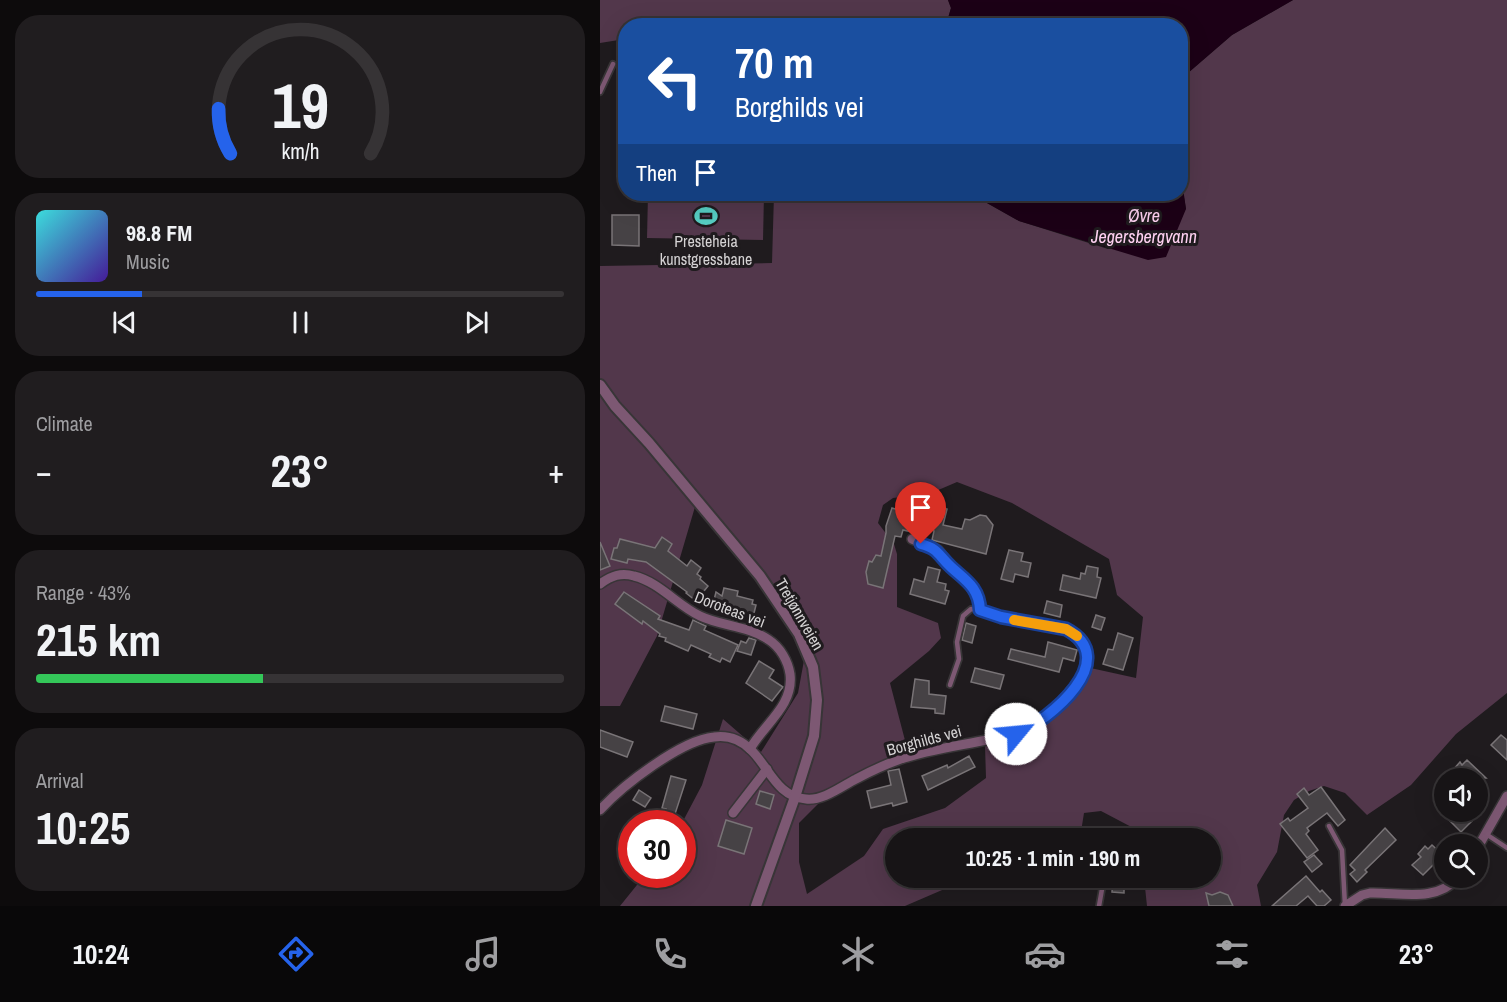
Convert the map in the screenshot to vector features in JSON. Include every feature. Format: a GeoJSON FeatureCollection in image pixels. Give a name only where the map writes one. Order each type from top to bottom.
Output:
{"type":"FeatureCollection","features":[{"type":"Feature","properties":{"kind":"street","name":"Tretjønnveien"},"geometry":{"type":"LineString","coordinates":[[600,385],[615,406],[760,576],[790,620],[807,651],[816,684],[816,718],[809,755],[756,906]]}},
{"type":"Feature","properties":{"kind":"street"},"geometry":{"type":"LineString","coordinates":[[912,539],[938,550],[953,569],[968,580],[977,597],[980,610]]}},
{"type":"Feature","properties":{"kind":"street","name":"Doroteas vei"},"geometry":{"type":"LineString","coordinates":[[600,584],[619,574],[642,578],[682,607],[702,617],[752,632],[774,644],[789,669],[789,691],[779,711],[750,749]]}},
{"type":"Feature","properties":{"kind":"street","name":"Borghilds vei"},"geometry":{"type":"LineString","coordinates":[[795,797],[813,799],[911,756],[1016,734],[1032,727],[1057,707],[1083,675],[1087,666],[1085,645],[1076,634],[1066,629],[1001,617],[980,610]]}},
{"type":"Feature","properties":{"kind":"street"},"geometry":{"type":"LineString","coordinates":[[600,810],[619,792],[656,764],[694,743],[713,737],[739,740],[750,749],[780,788],[795,797]]}},
{"type":"Feature","properties":{"kind":"street"},"geometry":{"type":"LineString","coordinates":[[733,813],[767,769]]}},
{"type":"Feature","properties":{"kind":"street"},"geometry":{"type":"LineString","coordinates":[[1486,834],[1507,796]]}},
{"type":"Feature","properties":{"kind":"street"},"geometry":{"type":"LineString","coordinates":[[1345,906],[1362,895],[1370,893],[1431,893],[1446,888]]}},
{"type":"Feature","properties":{"kind":"lane"},"geometry":{"type":"LineString","coordinates":[[600,92],[613,64]]}},
{"type":"Feature","properties":{"kind":"lane"},"geometry":{"type":"LineString","coordinates":[[950,685],[959,659],[957,642],[963,616],[971,609],[980,610]]}},
{"type":"Feature","properties":{"kind":"lane"},"geometry":{"type":"LineString","coordinates":[[1329,826],[1342,850],[1345,906]]}},
{"type":"Feature","properties":{"kind":"lane"},"geometry":{"type":"LineString","coordinates":[[1488,835],[1507,848]]}},
{"type":"Feature","properties":{"kind":"lane"},"geometry":{"type":"LineString","coordinates":[[1099,906],[1102,888]]}},
{"type":"Feature","properties":{"kind":"shaded area"},"geometry":{"type":"Polygon","coordinates":[[[600,0],[948,0],[951,8],[948,18],[618,18],[618,40],[600,43],[600,0]]]}},
{"type":"Feature","properties":{"kind":"shaded area"},"geometry":{"type":"Polygon","coordinates":[[[1293,0],[1507,0],[1507,693],[1456,734],[1411,785],[1367,815],[1345,793],[1324,786],[1309,791],[1294,800],[1284,815],[1277,852],[1257,885],[1261,906],[1147,906],[1145,888],[1221,888],[1221,828],[1133,828],[1101,811],[1084,813],[1082,828],[886,828],[945,808],[986,778],[985,745],[1045,714],[1086,667],[1136,678],[1143,617],[1117,595],[1109,559],[1012,503],[957,482],[929,494],[893,498],[883,505],[878,523],[894,544],[897,554],[897,607],[938,623],[941,638],[929,651],[890,683],[907,748],[827,795],[799,823],[799,862],[807,894],[864,856],[885,828],[885,888],[947,888],[905,906],[620,906],[635,888],[696,888],[696,810],[689,810],[702,785],[723,719],[761,752],[798,693],[807,644],[697,500],[657,636],[620,706],[600,706],[600,266],[772,263],[774,201],[983,201],[1019,221],[1108,249],[1186,209],[1185,201],[1188,201],[1188,73],[1232,35],[1293,0]]]}},
{"type":"Feature","properties":{"kind":"shaded area","name":"Presteheia kunstgressbane"},"geometry":{"type":"Polygon","coordinates":[[[648,201],[764,201],[763,240],[647,238],[648,201]]]}},
{"type":"Feature","properties":{"kind":"water"},"geometry":{"type":"Polygon","coordinates":[[[948,0],[1293,0],[1232,35],[1188,73],[1188,18],[948,18],[951,8],[948,0]]]}},
{"type":"Feature","properties":{"kind":"water","name":"Øvre Jegersbergvann"},"geometry":{"type":"Polygon","coordinates":[[[983,201],[1185,201],[1186,209],[1166,257],[1148,260],[1019,221],[983,201]]]}},
{"type":"Feature","properties":{"kind":"building"},"geometry":{"type":"Polygon","coordinates":[[[612,215],[639,215],[639,246],[612,245],[612,215]]]}},
{"type":"Feature","properties":{"kind":"building"},"geometry":{"type":"Polygon","coordinates":[[[921,503],[947,509],[943,525],[962,529],[965,519],[970,520],[980,515],[986,516],[993,525],[986,554],[932,540],[934,531],[918,514],[921,503]]]}},
{"type":"Feature","properties":{"kind":"building"},"geometry":{"type":"Polygon","coordinates":[[[892,508],[916,515],[912,532],[903,530],[901,537],[895,536],[883,588],[868,584],[866,572],[869,561],[872,562],[876,555],[881,556],[886,526],[892,508]]]}},
{"type":"Feature","properties":{"kind":"building"},"geometry":{"type":"Polygon","coordinates":[[[662,537],[672,544],[668,551],[687,566],[691,560],[701,568],[697,574],[708,586],[696,601],[646,562],[628,559],[627,563],[611,559],[620,539],[655,548],[662,537]]]}},
{"type":"Feature","properties":{"kind":"building"},"geometry":{"type":"Polygon","coordinates":[[[600,542],[610,566],[600,570],[600,542]]]}},
{"type":"Feature","properties":{"kind":"building"},"geometry":{"type":"Polygon","coordinates":[[[1009,550],[1023,553],[1021,561],[1031,563],[1028,577],[1015,574],[1013,582],[1001,579],[1009,550]]]}},
{"type":"Feature","properties":{"kind":"building"},"geometry":{"type":"Polygon","coordinates":[[[1087,566],[1098,568],[1097,577],[1101,578],[1096,598],[1060,590],[1063,575],[1080,579],[1081,573],[1085,574],[1087,566]]]}},
{"type":"Feature","properties":{"kind":"building"},"geometry":{"type":"Polygon","coordinates":[[[928,567],[940,570],[937,582],[946,584],[945,590],[949,591],[945,604],[910,594],[914,579],[924,582],[928,567]]]}},
{"type":"Feature","properties":{"kind":"building"},"geometry":{"type":"Polygon","coordinates":[[[724,588],[738,591],[737,596],[753,600],[752,604],[756,605],[753,617],[712,608],[716,592],[722,596],[724,588]]]}},
{"type":"Feature","properties":{"kind":"building"},"geometry":{"type":"Polygon","coordinates":[[[624,592],[660,616],[658,619],[689,630],[693,620],[706,626],[704,630],[738,645],[730,662],[722,658],[720,662],[709,657],[711,654],[691,645],[688,651],[665,641],[666,638],[659,636],[660,634],[643,621],[642,624],[615,604],[624,592]]]}},
{"type":"Feature","properties":{"kind":"building"},"geometry":{"type":"Polygon","coordinates":[[[1047,601],[1062,605],[1060,617],[1044,613],[1047,601]]]}},
{"type":"Feature","properties":{"kind":"building"},"geometry":{"type":"Polygon","coordinates":[[[1096,615],[1105,618],[1101,630],[1092,627],[1096,615]]]}},
{"type":"Feature","properties":{"kind":"building"},"geometry":{"type":"Polygon","coordinates":[[[966,623],[976,626],[972,643],[962,640],[966,623]]]}},
{"type":"Feature","properties":{"kind":"building"},"geometry":{"type":"Polygon","coordinates":[[[1118,633],[1133,638],[1123,670],[1103,664],[1108,649],[1113,650],[1118,633]]]}},
{"type":"Feature","properties":{"kind":"building"},"geometry":{"type":"Polygon","coordinates":[[[749,638],[756,640],[751,655],[737,651],[741,641],[746,643],[749,638]]]}},
{"type":"Feature","properties":{"kind":"building"},"geometry":{"type":"Polygon","coordinates":[[[1048,642],[1077,650],[1074,661],[1063,658],[1059,672],[1008,659],[1011,649],[1045,657],[1048,642]]]}},
{"type":"Feature","properties":{"kind":"building"},"geometry":{"type":"Polygon","coordinates":[[[759,661],[774,670],[769,678],[783,687],[772,701],[746,683],[759,661]]]}},
{"type":"Feature","properties":{"kind":"building"},"geometry":{"type":"Polygon","coordinates":[[[975,668],[1004,675],[1000,689],[971,682],[975,668]]]}},
{"type":"Feature","properties":{"kind":"building"},"geometry":{"type":"Polygon","coordinates":[[[915,679],[929,681],[929,694],[946,696],[944,714],[935,713],[935,709],[911,707],[915,679]]]}},
{"type":"Feature","properties":{"kind":"building"},"geometry":{"type":"Polygon","coordinates":[[[665,706],[697,714],[693,729],[661,721],[665,706]]]}},
{"type":"Feature","properties":{"kind":"building"},"geometry":{"type":"Polygon","coordinates":[[[600,730],[633,742],[627,757],[600,747],[600,730]]]}},
{"type":"Feature","properties":{"kind":"building"},"geometry":{"type":"Polygon","coordinates":[[[1501,735],[1507,740],[1507,760],[1491,745],[1501,735]]]}},
{"type":"Feature","properties":{"kind":"building"},"geometry":{"type":"Polygon","coordinates":[[[969,756],[975,767],[928,790],[922,776],[947,765],[948,768],[969,756]]]}},
{"type":"Feature","properties":{"kind":"building"},"geometry":{"type":"Polygon","coordinates":[[[1467,760],[1475,768],[1455,768],[1460,762],[1462,765],[1467,760]]]}},
{"type":"Feature","properties":{"kind":"building"},"geometry":{"type":"Polygon","coordinates":[[[899,769],[907,802],[871,808],[867,791],[891,785],[888,771],[899,769]]]}},
{"type":"Feature","properties":{"kind":"building"},"geometry":{"type":"Polygon","coordinates":[[[671,776],[686,780],[676,810],[662,808],[671,776]]]}},
{"type":"Feature","properties":{"kind":"building"},"geometry":{"type":"Polygon","coordinates":[[[1321,787],[1345,820],[1338,826],[1327,813],[1307,828],[1309,831],[1306,834],[1318,850],[1307,858],[1280,824],[1288,818],[1290,821],[1308,808],[1297,794],[1304,788],[1309,795],[1321,787]]]}},
{"type":"Feature","properties":{"kind":"building"},"geometry":{"type":"Polygon","coordinates":[[[639,790],[651,798],[645,807],[633,800],[639,790]]]}},
{"type":"Feature","properties":{"kind":"building"},"geometry":{"type":"Polygon","coordinates":[[[760,791],[774,795],[770,809],[756,804],[760,791]]]}},
{"type":"Feature","properties":{"kind":"building"},"geometry":{"type":"Polygon","coordinates":[[[726,820],[752,828],[744,854],[718,846],[726,820]]]}},
{"type":"Feature","properties":{"kind":"building"},"geometry":{"type":"Polygon","coordinates":[[[1451,822],[1471,822],[1461,832],[1451,822]]]}},
{"type":"Feature","properties":{"kind":"building"},"geometry":{"type":"Polygon","coordinates":[[[1385,828],[1396,840],[1365,870],[1367,872],[1357,882],[1350,874],[1355,870],[1350,865],[1385,828]]]}},
{"type":"Feature","properties":{"kind":"building"},"geometry":{"type":"Polygon","coordinates":[[[1432,845],[1434,847],[1434,864],[1423,875],[1412,865],[1421,857],[1418,854],[1425,846],[1428,849],[1432,845]]]}},
{"type":"Feature","properties":{"kind":"building"},"geometry":{"type":"Polygon","coordinates":[[[1314,855],[1322,864],[1312,872],[1304,862],[1314,855]]]}},
{"type":"Feature","properties":{"kind":"building"},"geometry":{"type":"Polygon","coordinates":[[[1306,876],[1320,892],[1322,890],[1331,900],[1324,906],[1317,906],[1308,896],[1296,906],[1272,906],[1306,876]]]}},
{"type":"Feature","properties":{"kind":"building"},"geometry":{"type":"Polygon","coordinates":[[[1112,888],[1124,888],[1124,893],[1112,892],[1112,888]]]}},
{"type":"Feature","properties":{"kind":"building"},"geometry":{"type":"Polygon","coordinates":[[[1220,892],[1228,895],[1233,906],[1209,906],[1206,893],[1212,895],[1220,892]]]}},
{"type":"Feature","properties":{"kind":"slow traffic"},"geometry":{"type":"LineString","coordinates":[[1014,620],[1066,629],[1077,636]]}},
{"type":"Feature","properties":{"kind":"place","name":"Presteheia kunstgressbane"},"geometry":{"type":"Point","coordinates":[706,216]}},
{"type":"Feature","properties":{"kind":"route"},"geometry":{"type":"LineString","coordinates":[[921,544],[938,550],[953,569],[968,580],[977,597],[980,610],[1001,617],[1066,629],[1076,634],[1085,645],[1088,657],[1087,666],[1076,686],[1046,718],[1016,734]]}}]}
